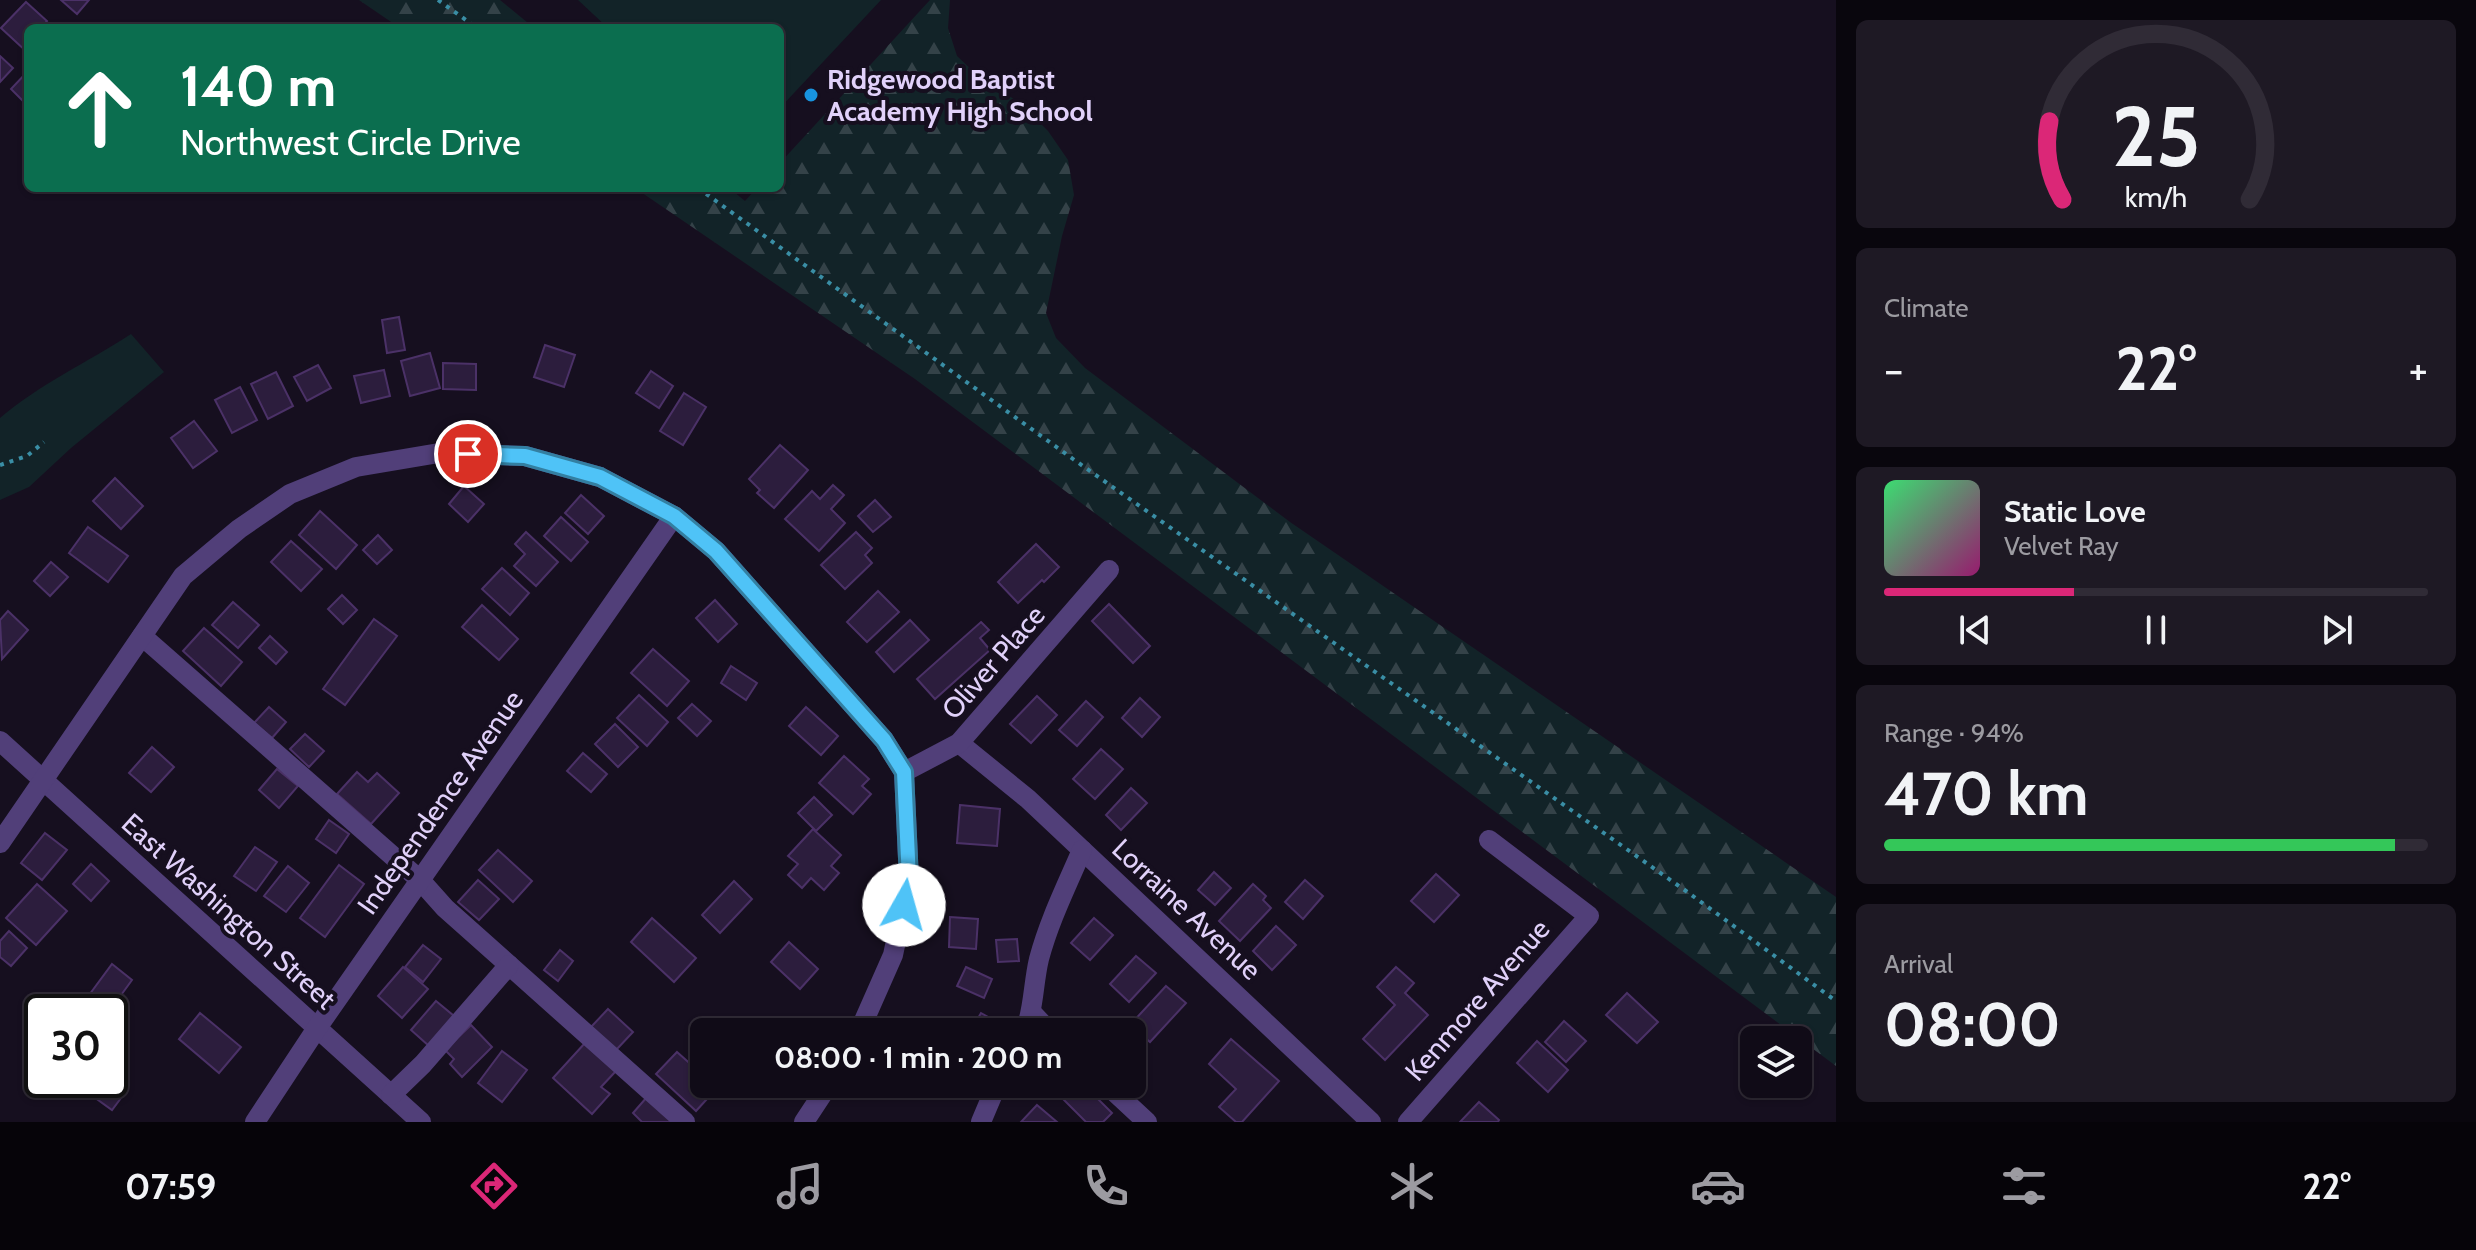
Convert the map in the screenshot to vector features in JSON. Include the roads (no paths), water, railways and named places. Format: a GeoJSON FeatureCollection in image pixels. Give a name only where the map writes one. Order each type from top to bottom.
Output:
{"type":"FeatureCollection","features":[{"type":"Feature","properties":{"kind":"street"},"geometry":{"type":"LineString","coordinates":[[0,843],[183,576],[239,529],[290,494],[356,467],[439,453],[525,456],[600,477],[674,516],[716,551],[884,740],[904,772],[909,880],[893,955],[865,1018]]}},
{"type":"Feature","properties":{"kind":"street","name":"Independence Avenue"},"geometry":{"type":"LineString","coordinates":[[255,1122],[317,1028],[674,516]]}},
{"type":"Feature","properties":{"kind":"street","name":"Oliver Place"},"geometry":{"type":"LineString","coordinates":[[904,772],[959,743],[1109,570]]}},
{"type":"Feature","properties":{"kind":"street"},"geometry":{"type":"LineString","coordinates":[[142,636],[420,880],[445,908],[685,1122]]}},
{"type":"Feature","properties":{"kind":"street","name":"East Washington Street"},"geometry":{"type":"LineString","coordinates":[[0,741],[421,1122]]}},
{"type":"Feature","properties":{"kind":"street","name":"Lorraine Avenue"},"geometry":{"type":"LineString","coordinates":[[959,743],[1028,799],[1371,1122]]}},
{"type":"Feature","properties":{"kind":"street","name":"Kenmore Avenue"},"geometry":{"type":"LineString","coordinates":[[1408,1122],[1589,916],[1489,840]]}},
{"type":"Feature","properties":{"kind":"street"},"geometry":{"type":"LineString","coordinates":[[1029,1018],[1045,938],[1082,850]]}},
{"type":"Feature","properties":{"kind":"street"},"geometry":{"type":"LineString","coordinates":[[391,1095],[423,1064],[509,965]]}},
{"type":"Feature","properties":{"kind":"street"},"geometry":{"type":"LineString","coordinates":[[804,1122],[820,1098]]}},
{"type":"Feature","properties":{"kind":"street"},"geometry":{"type":"LineString","coordinates":[[981,1122],[991,1098]]}},
{"type":"Feature","properties":{"kind":"street"},"geometry":{"type":"LineString","coordinates":[[1121,1098],[1147,1122]]}},
{"type":"Feature","properties":{"kind":"place","name":"Ridgewood Baptist Academy High School"},"geometry":{"type":"Point","coordinates":[811,95]}}]}
